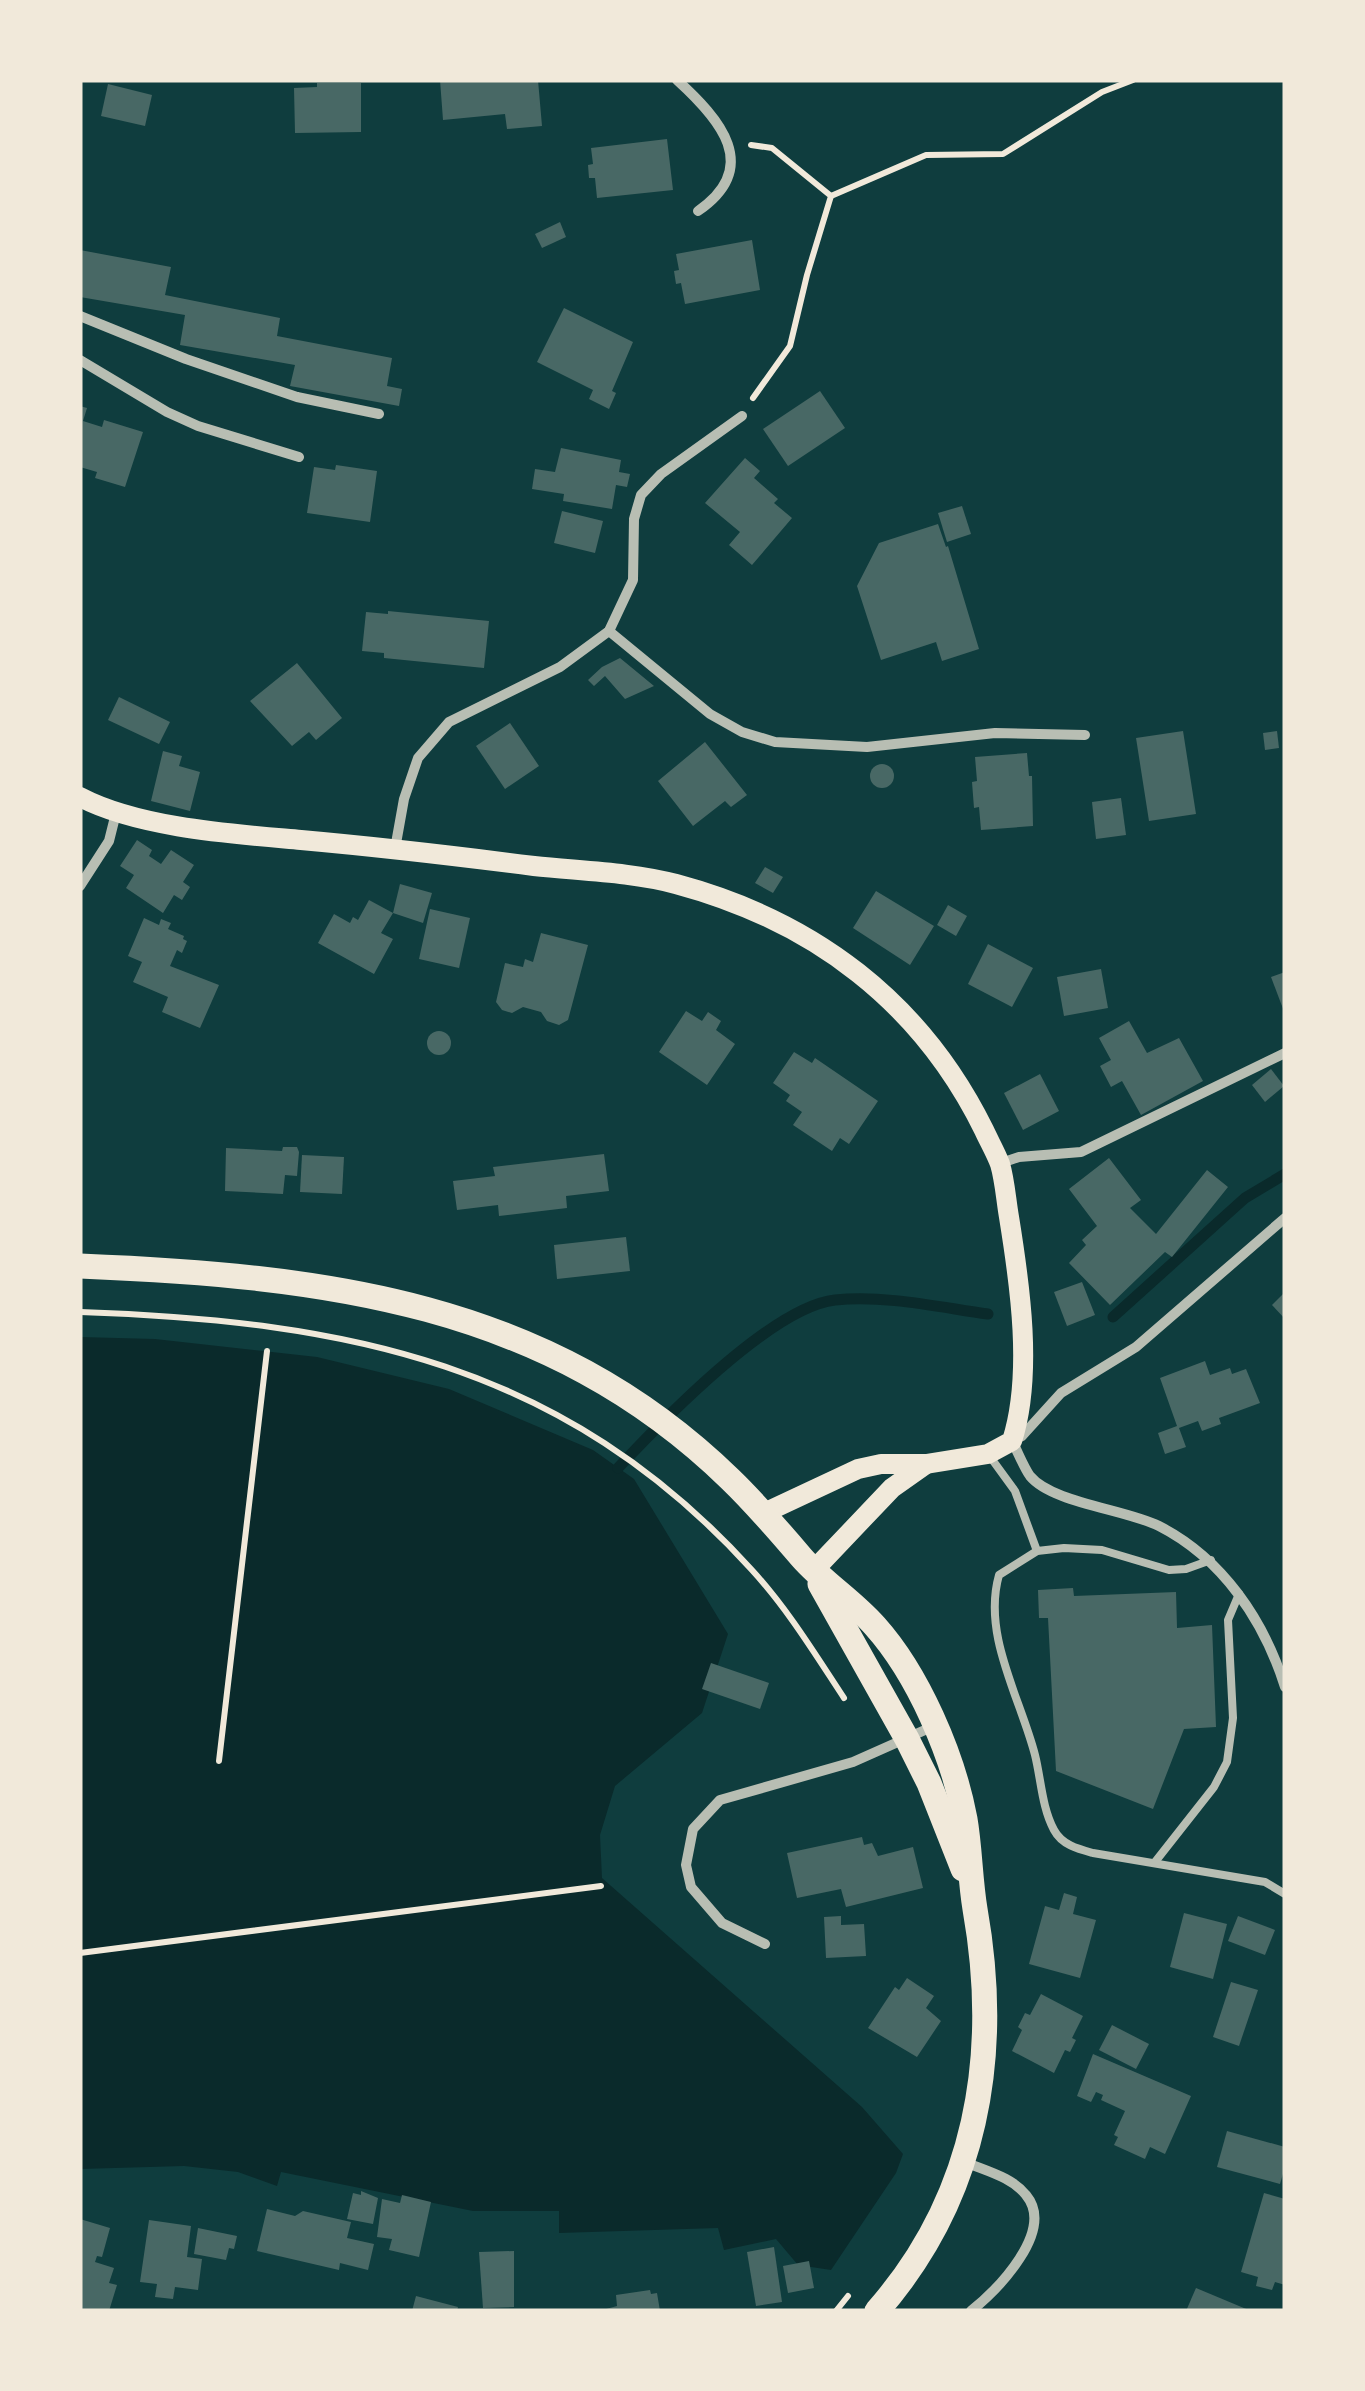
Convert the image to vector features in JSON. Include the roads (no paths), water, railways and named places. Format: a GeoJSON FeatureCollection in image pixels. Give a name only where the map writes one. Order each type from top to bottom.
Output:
{"type":"FeatureCollection","features":[{"type":"Feature","properties":{"kind":"main road"},"geometry":{"type":"LineString","coordinates":[[80,797],[116,813],[234,834],[396,848],[673,883],[792,926],[872,982],[920,1029],[968,1098],[1000,1163],[1016,1261],[1021,1323],[1020,1415],[1012,1441],[988,1454],[858,1469],[764,1513]]}},
{"type":"Feature","properties":{"kind":"main road"},"geometry":{"type":"LineString","coordinates":[[80,1266],[297,1282],[410,1303],[470,1320],[518,1340],[630,1398],[683,1438],[728,1476],[813,1570],[876,1626],[915,1684],[935,1726],[965,1819],[980,1937],[984,2046],[980,2096],[965,2162],[930,2240],[877,2311]]}},
{"type":"Feature","properties":{"kind":"main road"},"geometry":{"type":"LineString","coordinates":[[813,1570],[892,1488],[926,1464]]}},
{"type":"Feature","properties":{"kind":"main road"},"geometry":{"type":"LineString","coordinates":[[813,1570],[907,1739],[971,1886]]}},
{"type":"Feature","properties":{"kind":"street"},"geometry":{"type":"LineString","coordinates":[[677,80],[702,103],[730,143],[728,182],[698,210]]}},
{"type":"Feature","properties":{"kind":"street"},"geometry":{"type":"LineString","coordinates":[[80,316],[186,359],[297,397],[379,414]]}},
{"type":"Feature","properties":{"kind":"street"},"geometry":{"type":"LineString","coordinates":[[80,360],[198,426],[298,457]]}},
{"type":"Feature","properties":{"kind":"street"},"geometry":{"type":"LineString","coordinates":[[396,848],[404,798],[418,758],[449,722],[560,667],[609,631],[633,580],[634,520],[641,495],[660,474],[742,416]]}},
{"type":"Feature","properties":{"kind":"street"},"geometry":{"type":"LineString","coordinates":[[609,631],[710,714],[742,732],[775,742],[867,747],[994,732],[1085,734]]}},
{"type":"Feature","properties":{"kind":"street"},"geometry":{"type":"LineString","coordinates":[[80,886],[109,841],[116,813]]}},
{"type":"Feature","properties":{"kind":"street"},"geometry":{"type":"LineString","coordinates":[[1000,1163],[1019,1156],[1081,1152],[1285,1054]]}},
{"type":"Feature","properties":{"kind":"street"},"geometry":{"type":"LineString","coordinates":[[1285,1218],[1136,1348],[1061,1392],[1022,1436],[1012,1441],[1031,1478],[1061,1497],[1113,1508],[1160,1527],[1211,1560],[1259,1626],[1285,1686]]}},
{"type":"Feature","properties":{"kind":"street"},"geometry":{"type":"LineString","coordinates":[[765,1944],[722,1922],[691,1888],[686,1864],[694,1829],[720,1800],[854,1762],[935,1726]]}},
{"type":"Feature","properties":{"kind":"street"},"geometry":{"type":"LineString","coordinates":[[965,2162],[1010,2180],[1030,2198],[1033,2219],[1024,2256],[996,2290],[971,2311]]}},
{"type":"Feature","properties":{"kind":"lane"},"geometry":{"type":"LineString","coordinates":[[988,1454],[1016,1491],[1037,1551]]}},
{"type":"Feature","properties":{"kind":"lane"},"geometry":{"type":"LineString","coordinates":[[1211,1560],[1169,1570],[1102,1550],[1037,1551],[999,1575],[993,1597],[998,1640],[1055,1834],[1071,1847],[1266,1882],[1285,1894]]}},
{"type":"Feature","properties":{"kind":"lane"},"geometry":{"type":"LineString","coordinates":[[1155,1862],[1214,1787],[1228,1762],[1233,1718],[1228,1620],[1239,1594]]}},
{"type":"Feature","properties":{"kind":"water"},"geometry":{"type":"Polygon","coordinates":[[[80,1337],[155,1339],[317,1357],[449,1389],[593,1450],[634,1479],[728,1634],[702,1713],[615,1786],[600,1835],[602,1878],[862,2107],[903,2154],[896,2173],[831,2270],[798,2265],[776,2239],[724,2250],[718,2228],[559,2233],[559,2211],[473,2211],[281,2172],[277,2186],[238,2172],[184,2166],[80,2169],[80,1337]]]}},
{"type":"Feature","properties":{"kind":"waterway"},"geometry":{"type":"LineString","coordinates":[[1113,1317],[1245,1198],[1285,1174]]}},
{"type":"Feature","properties":{"kind":"waterway"},"geometry":{"type":"LineString","coordinates":[[618,1468],[719,1369],[750,1344],[809,1307],[835,1300],[873,1299],[988,1314]]}}]}
